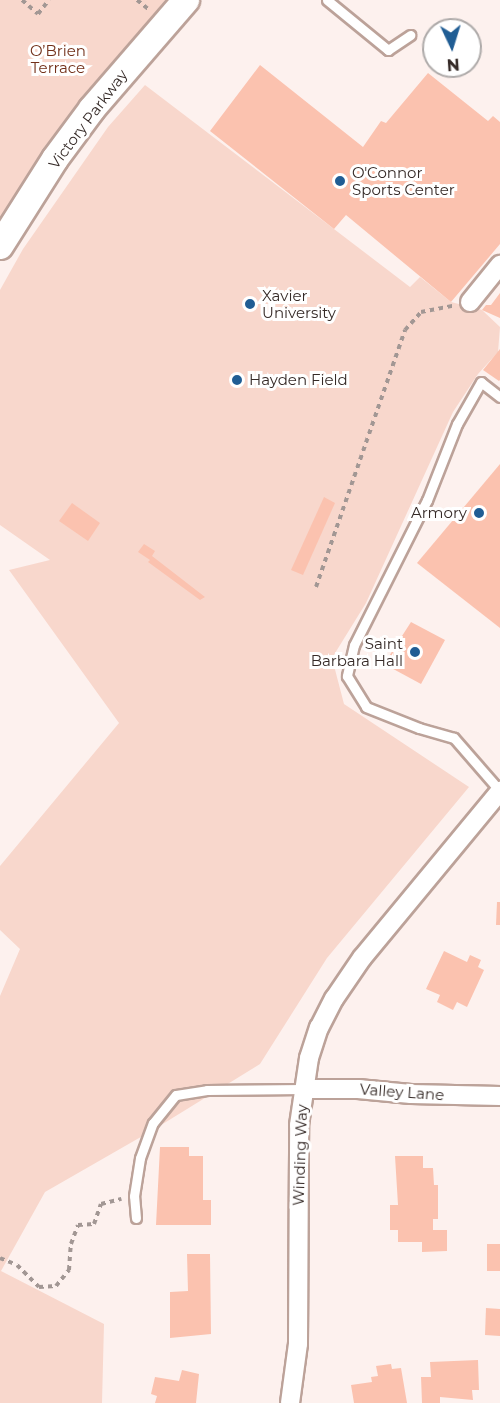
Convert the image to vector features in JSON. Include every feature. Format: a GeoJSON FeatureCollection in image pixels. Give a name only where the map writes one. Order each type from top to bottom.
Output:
{"type":"FeatureCollection","features":[{"type":"Feature","properties":{"kind":"street","name":"Victory Parkway"},"geometry":{"type":"LineString","coordinates":[[0,246],[55,159],[92,109],[186,0]]}},
{"type":"Feature","properties":{"kind":"street"},"geometry":{"type":"LineString","coordinates":[[470,302],[500,265]]}},
{"type":"Feature","properties":{"kind":"street","name":"Winding Way"},"geometry":{"type":"LineString","coordinates":[[290,1403],[298,1344],[299,1125],[309,1058],[319,1028],[334,999],[362,958],[500,791]]}},
{"type":"Feature","properties":{"kind":"street","name":"Valley Lane"},"geometry":{"type":"LineString","coordinates":[[304,1089],[358,1089],[411,1094],[500,1096]]}},
{"type":"Feature","properties":{"kind":"lane"},"geometry":{"type":"LineString","coordinates":[[327,0],[388,50],[410,34]]}},
{"type":"Feature","properties":{"kind":"lane"},"geometry":{"type":"LineString","coordinates":[[500,397],[481,382],[457,424],[427,500],[354,645],[347,676],[366,707],[419,728],[454,738],[500,791]]}},
{"type":"Feature","properties":{"kind":"lane"},"geometry":{"type":"LineString","coordinates":[[136,1218],[134,1196],[140,1158],[153,1123],[176,1095],[207,1089],[304,1089]]}},
{"type":"Feature","properties":{"kind":"path"},"geometry":{"type":"LineString","coordinates":[[22,0],[38,14],[49,0]]}},
{"type":"Feature","properties":{"kind":"path"},"geometry":{"type":"LineString","coordinates":[[137,0],[149,10]]}},
{"type":"Feature","properties":{"kind":"path"},"geometry":{"type":"LineString","coordinates":[[316,587],[405,330],[421,312],[470,302]]}},
{"type":"Feature","properties":{"kind":"path"},"geometry":{"type":"LineString","coordinates":[[0,1258],[16,1265],[39,1287],[56,1286],[69,1270],[71,1244],[78,1225],[94,1224],[101,1203],[134,1196]]}},
{"type":"Feature","properties":{"kind":"green space","name":"O’Brien Terrace"},"geometry":{"type":"Polygon","coordinates":[[[0,0],[186,0],[0,249],[0,0]]]}},
{"type":"Feature","properties":{"kind":"green space"},"geometry":{"type":"Polygon","coordinates":[[[145,85],[410,287],[420,277],[451,302],[482,310],[500,327],[498,352],[478,374],[453,412],[366,603],[332,658],[344,704],[469,787],[327,958],[260,1064],[153,1130],[45,1192],[1,1271],[104,1324],[102,1403],[0,1403],[0,996],[20,949],[0,930],[0,866],[119,723],[9,570],[50,560],[0,525],[0,290],[23,249],[108,127],[145,85]]]}},
{"type":"Feature","properties":{"kind":"building","name":"O'Connor Sports Center"},"geometry":{"type":"Polygon","coordinates":[[[260,65],[363,147],[381,121],[386,123],[424,78],[434,78],[488,121],[493,116],[500,122],[500,244],[451,302],[346,215],[334,229],[210,131],[260,65]]]}},
{"type":"Feature","properties":{"kind":"building"},"geometry":{"type":"Polygon","coordinates":[[[500,293],[500,318],[482,310],[486,305],[491,305],[500,293]]]}},
{"type":"Feature","properties":{"kind":"building"},"geometry":{"type":"Polygon","coordinates":[[[500,349],[500,380],[499,381],[483,370],[500,349]]]}},
{"type":"Feature","properties":{"kind":"building","name":"Armory"},"geometry":{"type":"Polygon","coordinates":[[[500,464],[500,628],[417,563],[500,464]]]}},
{"type":"Feature","properties":{"kind":"building"},"geometry":{"type":"Polygon","coordinates":[[[324,497],[335,503],[303,575],[291,570],[324,497]]]}},
{"type":"Feature","properties":{"kind":"building"},"geometry":{"type":"Polygon","coordinates":[[[72,503],[100,523],[88,541],[59,521],[72,503]]]}},
{"type":"Feature","properties":{"kind":"building"},"geometry":{"type":"Polygon","coordinates":[[[144,544],[155,551],[152,556],[205,597],[200,600],[148,562],[150,560],[138,552],[144,544]]]}},
{"type":"Feature","properties":{"kind":"building","name":"Saint Barbara Hall"},"geometry":{"type":"Polygon","coordinates":[[[411,622],[445,640],[421,684],[384,664],[411,622]]]}},
{"type":"Feature","properties":{"kind":"building"},"geometry":{"type":"Polygon","coordinates":[[[497,902],[500,902],[500,925],[496,925],[497,902]]]}},
{"type":"Feature","properties":{"kind":"building"},"geometry":{"type":"Polygon","coordinates":[[[444,951],[467,962],[470,955],[481,960],[478,967],[484,970],[467,1007],[457,1002],[453,1010],[437,1002],[440,995],[426,989],[444,951]]]}},
{"type":"Feature","properties":{"kind":"building"},"geometry":{"type":"Polygon","coordinates":[[[160,1147],[189,1147],[189,1156],[203,1156],[203,1200],[211,1200],[211,1225],[156,1225],[160,1147]]]}},
{"type":"Feature","properties":{"kind":"building"},"geometry":{"type":"Polygon","coordinates":[[[395,1156],[423,1156],[423,1168],[433,1168],[434,1185],[438,1185],[438,1219],[433,1219],[433,1230],[447,1230],[447,1251],[422,1252],[422,1242],[398,1242],[398,1230],[390,1230],[390,1205],[398,1205],[395,1156]]]}},
{"type":"Feature","properties":{"kind":"building"},"geometry":{"type":"Polygon","coordinates":[[[487,1244],[500,1244],[500,1271],[487,1271],[487,1244]]]}},
{"type":"Feature","properties":{"kind":"building"},"geometry":{"type":"Polygon","coordinates":[[[187,1254],[210,1254],[211,1334],[170,1338],[170,1292],[188,1291],[187,1254]]]}},
{"type":"Feature","properties":{"kind":"building"},"geometry":{"type":"Polygon","coordinates":[[[486,1308],[500,1309],[500,1336],[485,1335],[486,1308]]]}},
{"type":"Feature","properties":{"kind":"building"},"geometry":{"type":"Polygon","coordinates":[[[478,1360],[479,1390],[472,1390],[473,1400],[440,1397],[440,1403],[422,1403],[421,1377],[431,1377],[430,1362],[478,1360]]]}},
{"type":"Feature","properties":{"kind":"building"},"geometry":{"type":"Polygon","coordinates":[[[391,1364],[392,1369],[401,1368],[407,1403],[354,1403],[351,1385],[372,1382],[371,1377],[378,1376],[376,1366],[391,1364]]]}},
{"type":"Feature","properties":{"kind":"building"},"geometry":{"type":"Polygon","coordinates":[[[182,1370],[199,1374],[196,1403],[155,1403],[157,1396],[151,1394],[155,1377],[179,1381],[182,1370]]]}},
{"type":"Feature","properties":{"kind":"place","name":"O'Connor Sports Center"},"geometry":{"type":"Point","coordinates":[340,181]}},
{"type":"Feature","properties":{"kind":"place","name":"Xavier University"},"geometry":{"type":"Point","coordinates":[250,304]}},
{"type":"Feature","properties":{"kind":"place","name":"Hayden Field"},"geometry":{"type":"Point","coordinates":[237,380]}},
{"type":"Feature","properties":{"kind":"place","name":"Armory"},"geometry":{"type":"Point","coordinates":[479,513]}},
{"type":"Feature","properties":{"kind":"place","name":"Saint Barbara Hall"},"geometry":{"type":"Point","coordinates":[415,652]}}]}
